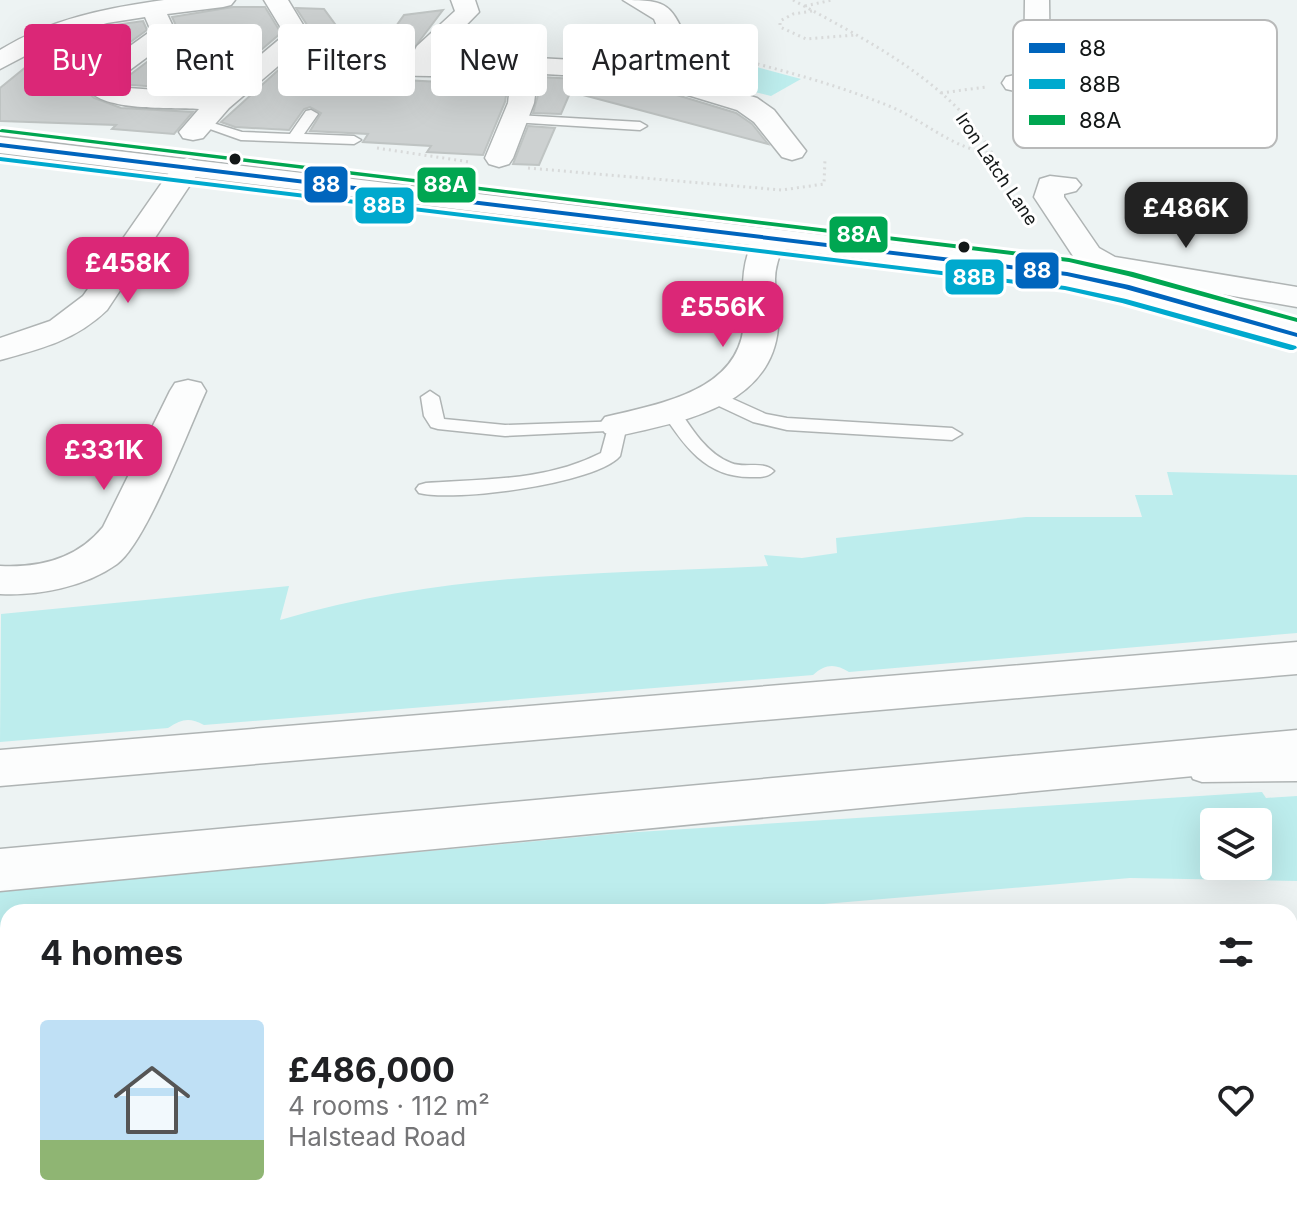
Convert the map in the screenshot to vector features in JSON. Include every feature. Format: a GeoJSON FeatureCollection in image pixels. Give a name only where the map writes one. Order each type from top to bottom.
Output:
{"type":"FeatureCollection","features":[{"type":"Feature","properties":{"kind":"main road"},"geometry":{"type":"LineString","coordinates":[[4,55],[79,20],[223,0]]}},
{"type":"Feature","properties":{"kind":"main road"},"geometry":{"type":"LineString","coordinates":[[276,0],[291,24]]}},
{"type":"Feature","properties":{"kind":"main road"},"geometry":{"type":"LineString","coordinates":[[420,67],[426,51],[467,12],[463,0]]}},
{"type":"Feature","properties":{"kind":"main road"},"geometry":{"type":"LineString","coordinates":[[635,0],[664,15],[668,24]]}},
{"type":"Feature","properties":{"kind":"main road"},"geometry":{"type":"LineString","coordinates":[[1037,0],[1037,20]]}},
{"type":"Feature","properties":{"kind":"main road"},"geometry":{"type":"LineString","coordinates":[[153,9],[164,33],[103,78],[100,88],[116,96],[220,102]]}},
{"type":"Feature","properties":{"kind":"main road"},"geometry":{"type":"LineString","coordinates":[[197,128],[220,102],[278,55]]}},
{"type":"Feature","properties":{"kind":"main road"},"geometry":{"type":"LineString","coordinates":[[415,67],[431,68]]}},
{"type":"Feature","properties":{"kind":"main road"},"geometry":{"type":"LineString","coordinates":[[499,158],[517,119],[522,96]]}},
{"type":"Feature","properties":{"kind":"main road"},"geometry":{"type":"LineString","coordinates":[[720,96],[747,104],[764,116],[792,151]]}},
{"type":"Feature","properties":{"kind":"main road"},"geometry":{"type":"LineString","coordinates":[[0,145],[1067,274],[1126,287],[1297,335]]}},
{"type":"Feature","properties":{"kind":"main road"},"geometry":{"type":"LineString","coordinates":[[0,349],[56,334],[78,321],[95,303],[187,167]]}},
{"type":"Feature","properties":{"kind":"main road"},"geometry":{"type":"LineString","coordinates":[[1066,185],[1050,185],[1049,197],[1088,255],[1106,265],[1297,297]]}},
{"type":"Feature","properties":{"kind":"main road"},"geometry":{"type":"LineString","coordinates":[[618,425],[671,412],[713,396],[737,379],[751,362],[761,332],[759,271],[770,238]]}},
{"type":"Feature","properties":{"kind":"main road"},"geometry":{"type":"LineString","coordinates":[[0,580],[23,581],[72,571],[104,554],[122,531],[188,391]]}},
{"type":"Feature","properties":{"kind":"main road"},"geometry":{"type":"LineString","coordinates":[[0,768],[1297,658]]}},
{"type":"Feature","properties":{"kind":"main road"},"geometry":{"type":"LineString","coordinates":[[0,870],[1297,748]]}},
{"type":"Feature","properties":{"kind":"lane"},"geometry":{"type":"LineString","coordinates":[[294,138],[311,114]]}},
{"type":"Feature","properties":{"kind":"lane"},"geometry":{"type":"LineString","coordinates":[[517,119],[640,126]]}},
{"type":"Feature","properties":{"kind":"lane"},"geometry":{"type":"LineString","coordinates":[[197,128],[241,136],[354,140]]}},
{"type":"Feature","properties":{"kind":"lane"},"geometry":{"type":"LineString","coordinates":[[713,396],[760,418],[787,424],[952,434]]}},
{"type":"Feature","properties":{"kind":"lane"},"geometry":{"type":"LineString","coordinates":[[426,489],[546,479],[577,472],[610,456],[618,425],[450,426],[438,423],[433,416],[430,397]]}},
{"type":"Feature","properties":{"kind":"lane"},"geometry":{"type":"LineString","coordinates":[[671,412],[684,431],[718,464],[732,470],[764,471]]}},
{"type":"Feature","properties":{"kind":"lane"},"geometry":{"type":"LineString","coordinates":[[1030,773],[1297,772]]}},
{"type":"Feature","properties":{"kind":"path","name":"Iron Latch Lane"},"geometry":{"type":"LineString","coordinates":[[793,0],[856,35],[941,93],[967,117],[1015,193]]}},
{"type":"Feature","properties":{"kind":"path"},"geometry":{"type":"LineString","coordinates":[[804,6],[832,0]]}},
{"type":"Feature","properties":{"kind":"path"},"geometry":{"type":"LineString","coordinates":[[813,11],[787,17],[780,21],[780,27],[789,34],[819,40],[856,35]]}},
{"type":"Feature","properties":{"kind":"path"},"geometry":{"type":"LineString","coordinates":[[758,64],[893,107],[973,152],[989,153]]}},
{"type":"Feature","properties":{"kind":"path"},"geometry":{"type":"LineString","coordinates":[[941,93],[1013,85]]}},
{"type":"Feature","properties":{"kind":"shaded area"},"geometry":{"type":"Polygon","coordinates":[[[758,67],[801,79],[771,96],[758,93],[758,67]]]}},
{"type":"Feature","properties":{"kind":"shaded area"},"geometry":{"type":"Polygon","coordinates":[[[1167,472],[1297,475],[1297,633],[849,672],[830,666],[813,675],[204,725],[186,720],[168,728],[0,742],[1,614],[289,586],[280,620],[340,604],[461,584],[583,574],[768,566],[764,555],[802,558],[837,553],[836,538],[1026,517],[1142,517],[1135,495],[1173,495],[1167,472]]]}},
{"type":"Feature","properties":{"kind":"shaded area"},"geometry":{"type":"Polygon","coordinates":[[[1262,792],[1266,798],[1297,796],[1297,881],[1241,880],[1272,880],[1272,808],[1200,808],[1200,879],[1130,878],[825,904],[0,904],[0,891],[622,833],[1262,792]]]}},
{"type":"Feature","properties":{"kind":"building"},"geometry":{"type":"Polygon","coordinates":[[[233,7],[265,7],[278,28],[278,36],[262,49],[262,24],[175,24],[172,17],[233,7]]]}},
{"type":"Feature","properties":{"kind":"building"},"geometry":{"type":"Polygon","coordinates":[[[296,8],[324,9],[335,24],[306,24],[296,8]]]}},
{"type":"Feature","properties":{"kind":"building"},"geometry":{"type":"Polygon","coordinates":[[[443,10],[415,47],[415,24],[398,24],[404,15],[443,10]]]}},
{"type":"Feature","properties":{"kind":"building"},"geometry":{"type":"Polygon","coordinates":[[[143,21],[147,30],[131,42],[131,24],[122,24],[143,21]]]}},
{"type":"Feature","properties":{"kind":"building"},"geometry":{"type":"Polygon","coordinates":[[[147,62],[147,86],[131,85],[131,74],[147,62]]]}},
{"type":"Feature","properties":{"kind":"building"},"geometry":{"type":"Polygon","coordinates":[[[24,69],[24,96],[92,96],[121,108],[193,112],[174,134],[112,129],[116,125],[0,121],[0,88],[24,69]]]}},
{"type":"Feature","properties":{"kind":"building"},"geometry":{"type":"Polygon","coordinates":[[[278,70],[278,96],[415,96],[415,81],[431,81],[431,96],[506,96],[483,155],[427,152],[431,146],[363,142],[368,134],[310,131],[321,113],[310,107],[304,109],[289,130],[235,127],[221,122],[250,96],[262,96],[262,85],[278,70]]]}},
{"type":"Feature","properties":{"kind":"building"},"geometry":{"type":"Polygon","coordinates":[[[547,77],[563,78],[563,96],[569,96],[561,114],[533,113],[538,96],[547,96],[547,77]]]}},
{"type":"Feature","properties":{"kind":"building"},"geometry":{"type":"Polygon","coordinates":[[[587,96],[680,96],[736,113],[752,124],[768,144],[587,96]]]}},
{"type":"Feature","properties":{"kind":"building"},"geometry":{"type":"Polygon","coordinates":[[[528,126],[555,128],[539,165],[513,164],[528,126]]]}},
{"type":"Feature","properties":{"kind":"transit line","name":"88A"},"geometry":{"type":"LineString","coordinates":[[2,131],[1069,260],[1297,320]]}},
{"type":"Feature","properties":{"kind":"transit line","name":"88"},"geometry":{"type":"LineString","coordinates":[[0,145],[1067,274],[1126,287],[1297,335]]}},
{"type":"Feature","properties":{"kind":"transit line","name":"88B"},"geometry":{"type":"LineString","coordinates":[[0,159],[1065,288],[1293,348]]}}]}
